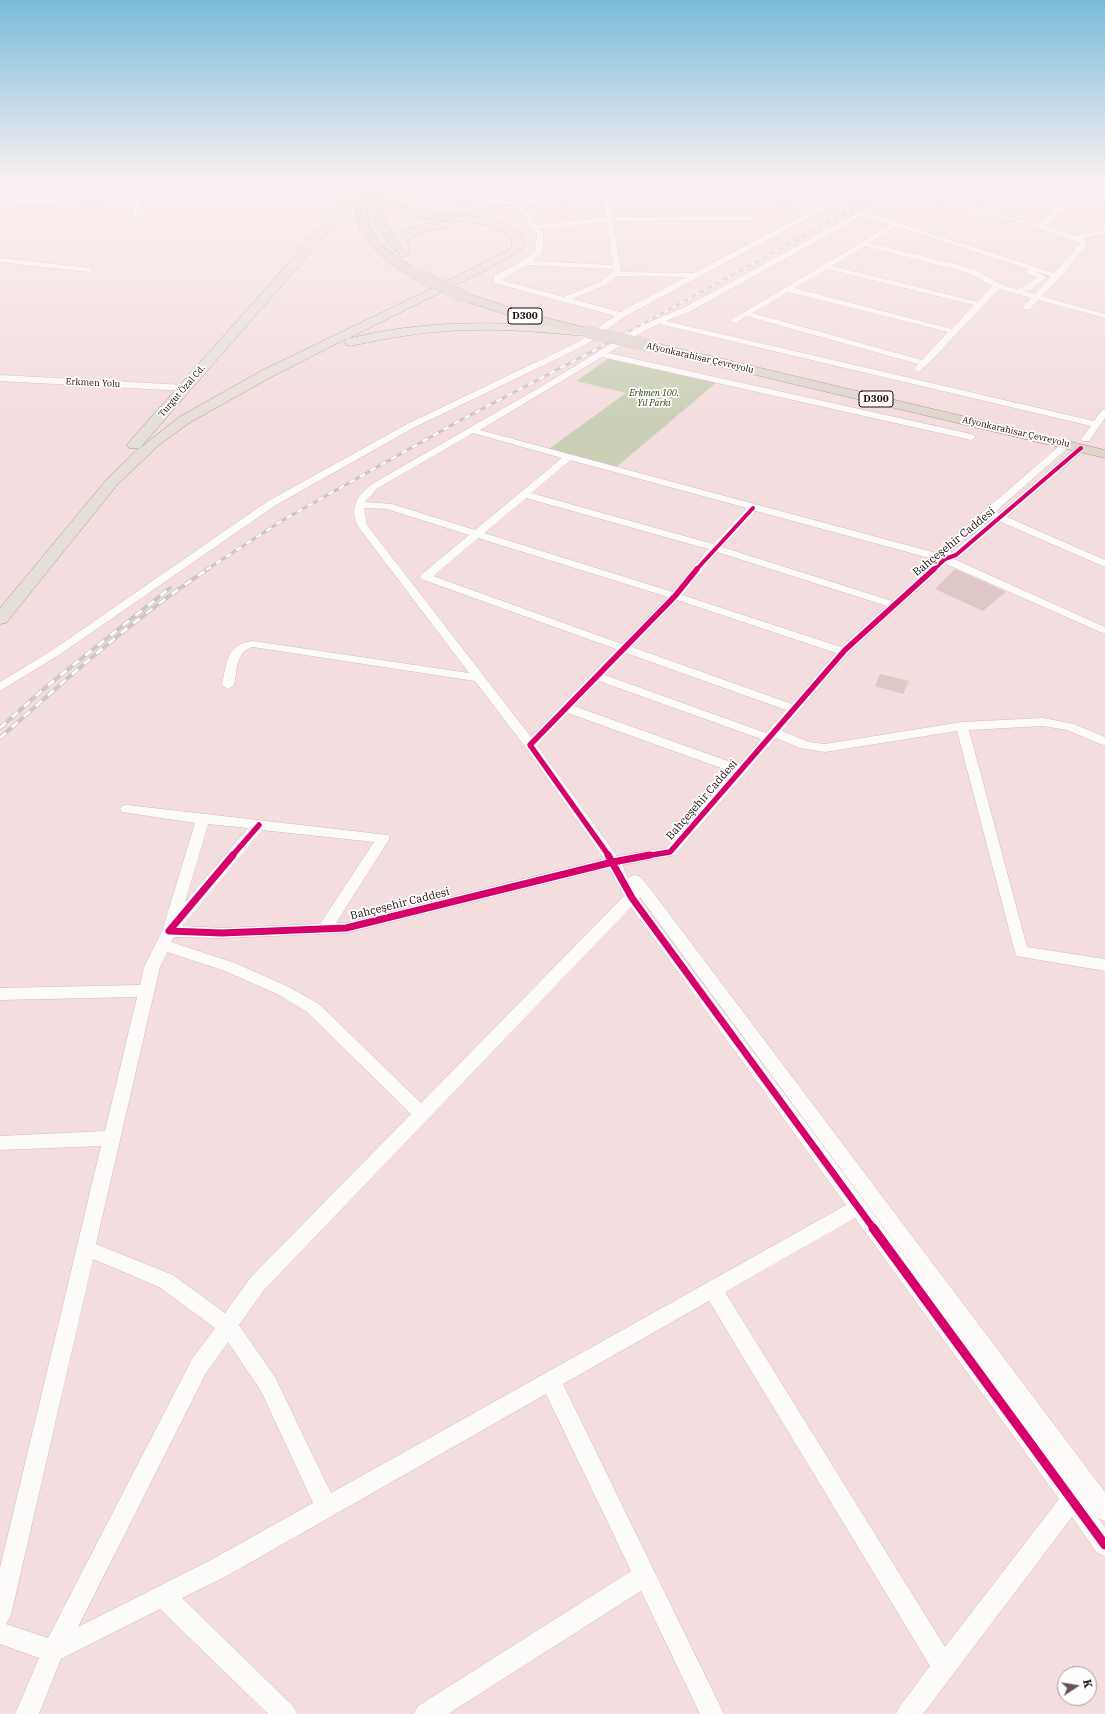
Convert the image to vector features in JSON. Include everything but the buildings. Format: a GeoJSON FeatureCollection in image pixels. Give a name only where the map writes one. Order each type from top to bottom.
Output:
{"type":"FeatureCollection","features":[{"type":"Feature","properties":{"kind":"highway","name":"Afyonkarahisar Çevreyolu"},"geometry":{"type":"LineString","coordinates":[[398,262],[414,273],[530,318],[591,328],[1084,443],[1105,454]]}},
{"type":"Feature","properties":{"kind":"highway","name":"Afyonkarahisar Çevreyolu"},"geometry":{"type":"LineString","coordinates":[[417,262],[470,294]]}},
{"type":"Feature","properties":{"kind":"highway","name":"Afyonkarahisar Çevreyolu"},"geometry":{"type":"LineString","coordinates":[[650,342],[1067,444],[1105,444]]}},
{"type":"Feature","properties":{"kind":"main road","name":"Turgut Özal Cd."},"geometry":{"type":"LineString","coordinates":[[0,619],[185,388],[296,262]]}},
{"type":"Feature","properties":{"kind":"main road"},"geometry":{"type":"LineString","coordinates":[[126,462],[168,425],[209,398],[475,262]]}},
{"type":"Feature","properties":{"kind":"main road"},"geometry":{"type":"LineString","coordinates":[[126,462],[184,420],[262,377],[493,262]]}},
{"type":"Feature","properties":{"kind":"main road"},"geometry":{"type":"LineString","coordinates":[[309,353],[378,336],[441,328],[494,326],[591,328]]}},
{"type":"Feature","properties":{"kind":"main road","name":"Turgut Özal Cd."},"geometry":{"type":"LineString","coordinates":[[5,588],[126,462]]}},
{"type":"Feature","properties":{"kind":"street"},"geometry":{"type":"LineString","coordinates":[[18,262],[89,270]]}},
{"type":"Feature","properties":{"kind":"street"},"geometry":{"type":"LineString","coordinates":[[616,262],[617,271]]}},
{"type":"Feature","properties":{"kind":"street"},"geometry":{"type":"LineString","coordinates":[[0,687],[58,651],[272,503],[412,425],[580,344],[621,315],[716,262]]}},
{"type":"Feature","properties":{"kind":"street"},"geometry":{"type":"LineString","coordinates":[[777,262],[688,309],[642,329],[602,354],[375,486],[366,493],[359,505],[359,517],[362,525],[530,745],[613,862],[1105,1510]]}},
{"type":"Feature","properties":{"kind":"street"},"geometry":{"type":"LineString","coordinates":[[733,321],[832,262]]}},
{"type":"Feature","properties":{"kind":"street"},"geometry":{"type":"LineString","coordinates":[[936,262],[972,271],[997,286],[1105,316]]}},
{"type":"Feature","properties":{"kind":"street"},"geometry":{"type":"LineString","coordinates":[[998,262],[1043,277],[1028,288],[1016,291]]}},
{"type":"Feature","properties":{"kind":"street"},"geometry":{"type":"LineString","coordinates":[[1012,262],[1057,276]]}},
{"type":"Feature","properties":{"kind":"street"},"geometry":{"type":"LineString","coordinates":[[1027,307],[1070,262]]}},
{"type":"Feature","properties":{"kind":"street"},"geometry":{"type":"LineString","coordinates":[[621,315],[497,279],[525,263],[617,271],[694,275]]}},
{"type":"Feature","properties":{"kind":"street"},"geometry":{"type":"LineString","coordinates":[[825,266],[978,304]]}},
{"type":"Feature","properties":{"kind":"street"},"geometry":{"type":"LineString","coordinates":[[566,300],[607,281],[617,271]]}},
{"type":"Feature","properties":{"kind":"street"},"geometry":{"type":"LineString","coordinates":[[913,373],[997,286]]}},
{"type":"Feature","properties":{"kind":"street"},"geometry":{"type":"LineString","coordinates":[[787,289],[952,332]]}},
{"type":"Feature","properties":{"kind":"street"},"geometry":{"type":"LineString","coordinates":[[746,314],[924,363]]}},
{"type":"Feature","properties":{"kind":"street"},"geometry":{"type":"LineString","coordinates":[[660,322],[1096,424]]}},
{"type":"Feature","properties":{"kind":"street"},"geometry":{"type":"LineString","coordinates":[[602,354],[970,437]]}},
{"type":"Feature","properties":{"kind":"street","name":"Erkmen Yolu"},"geometry":{"type":"LineString","coordinates":[[0,378],[185,388]]}},
{"type":"Feature","properties":{"kind":"street","name":"Bahçeşehir Caddesi"},"geometry":{"type":"LineString","coordinates":[[165,938],[222,933],[346,928],[613,862],[670,852],[843,652],[945,559],[956,555],[1084,443],[1105,412]]}},
{"type":"Feature","properties":{"kind":"street"},"geometry":{"type":"LineString","coordinates":[[471,430],[753,508],[945,559],[1105,632]]}},
{"type":"Feature","properties":{"kind":"street","name":"Bahçeşehir Caddesi"},"geometry":{"type":"LineString","coordinates":[[945,559],[946,549],[1067,444]]}},
{"type":"Feature","properties":{"kind":"street"},"geometry":{"type":"LineString","coordinates":[[568,457],[425,577],[794,709]]}},
{"type":"Feature","properties":{"kind":"street"},"geometry":{"type":"LineString","coordinates":[[524,494],[715,548],[894,605]]}},
{"type":"Feature","properties":{"kind":"street"},"geometry":{"type":"LineString","coordinates":[[359,505],[388,506],[675,596],[843,652]]}},
{"type":"Feature","properties":{"kind":"street"},"geometry":{"type":"LineString","coordinates":[[530,745],[675,596],[715,548],[753,508]]}},
{"type":"Feature","properties":{"kind":"street"},"geometry":{"type":"LineString","coordinates":[[988,512],[1105,564]]}},
{"type":"Feature","properties":{"kind":"street"},"geometry":{"type":"LineString","coordinates":[[228,685],[235,653],[245,645],[253,644],[479,678]]}},
{"type":"Feature","properties":{"kind":"street"},"geometry":{"type":"LineString","coordinates":[[597,676],[813,748],[825,748],[962,726],[1043,722],[1055,723],[1105,742]]}},
{"type":"Feature","properties":{"kind":"street"},"geometry":{"type":"LineString","coordinates":[[567,708],[741,770]]}},
{"type":"Feature","properties":{"kind":"street"},"geometry":{"type":"LineString","coordinates":[[962,726],[1021,952],[1105,965]]}},
{"type":"Feature","properties":{"kind":"street"},"geometry":{"type":"LineString","coordinates":[[127,810],[382,838],[324,929]]}},
{"type":"Feature","properties":{"kind":"street"},"geometry":{"type":"LineString","coordinates":[[0,1615],[152,967],[165,938],[203,819]]}},
{"type":"Feature","properties":{"kind":"street"},"geometry":{"type":"LineString","coordinates":[[165,938],[259,825]]}},
{"type":"Feature","properties":{"kind":"street"},"geometry":{"type":"LineString","coordinates":[[27,1714],[53,1651],[199,1366],[257,1284],[637,892]]}},
{"type":"Feature","properties":{"kind":"street"},"geometry":{"type":"LineString","coordinates":[[637,892],[858,1207],[1105,1545]]}},
{"type":"Feature","properties":{"kind":"street"},"geometry":{"type":"LineString","coordinates":[[165,938],[284,991],[313,1008],[422,1114]]}},
{"type":"Feature","properties":{"kind":"street"},"geometry":{"type":"LineString","coordinates":[[0,994],[146,991]]}},
{"type":"Feature","properties":{"kind":"street"},"geometry":{"type":"LineString","coordinates":[[0,1143],[112,1138]]}},
{"type":"Feature","properties":{"kind":"street"},"geometry":{"type":"LineString","coordinates":[[0,1632],[53,1651],[217,1569],[858,1207]]}},
{"type":"Feature","properties":{"kind":"street"},"geometry":{"type":"LineString","coordinates":[[86,1248],[166,1280],[228,1326],[268,1384],[326,1507]]}},
{"type":"Feature","properties":{"kind":"street"},"geometry":{"type":"LineString","coordinates":[[712,1289],[944,1667]]}},
{"type":"Feature","properties":{"kind":"street"},"geometry":{"type":"LineString","coordinates":[[550,1380],[712,1714]]}},
{"type":"Feature","properties":{"kind":"street"},"geometry":{"type":"LineString","coordinates":[[908,1714],[1072,1499]]}},
{"type":"Feature","properties":{"kind":"street"},"geometry":{"type":"LineString","coordinates":[[426,1714],[644,1575]]}},
{"type":"Feature","properties":{"kind":"street"},"geometry":{"type":"LineString","coordinates":[[163,1596],[285,1714]]}},
{"type":"Feature","properties":{"kind":"green space","name":"Erkmen 100. Yıl Parkı"},"geometry":{"type":"Polygon","coordinates":[[[608,359],[717,382],[614,469],[546,451],[626,393],[576,381],[608,359]]]}},
{"type":"Feature","properties":{"kind":"railway"},"geometry":{"type":"LineString","coordinates":[[593,351],[756,262]]}},
{"type":"Feature","properties":{"kind":"railway"},"geometry":{"type":"LineString","coordinates":[[206,570],[283,520],[459,421],[595,350]]}},
{"type":"Feature","properties":{"kind":"railway"},"geometry":{"type":"LineString","coordinates":[[0,738],[127,628],[208,569]]}},
{"type":"Feature","properties":{"kind":"railway"},"geometry":{"type":"LineString","coordinates":[[0,728],[46,687],[170,588]]}},
{"type":"Feature","properties":{"kind":"cycle path"},"geometry":{"type":"LineString","coordinates":[[259,825],[169,931],[222,933],[346,928],[613,862],[670,852],[845,650],[945,559],[956,555],[1081,448]]}},
{"type":"Feature","properties":{"kind":"cycle path"},"geometry":{"type":"LineString","coordinates":[[753,508],[715,548],[675,596],[530,745],[613,862],[632,898],[1105,1545]]}}]}
